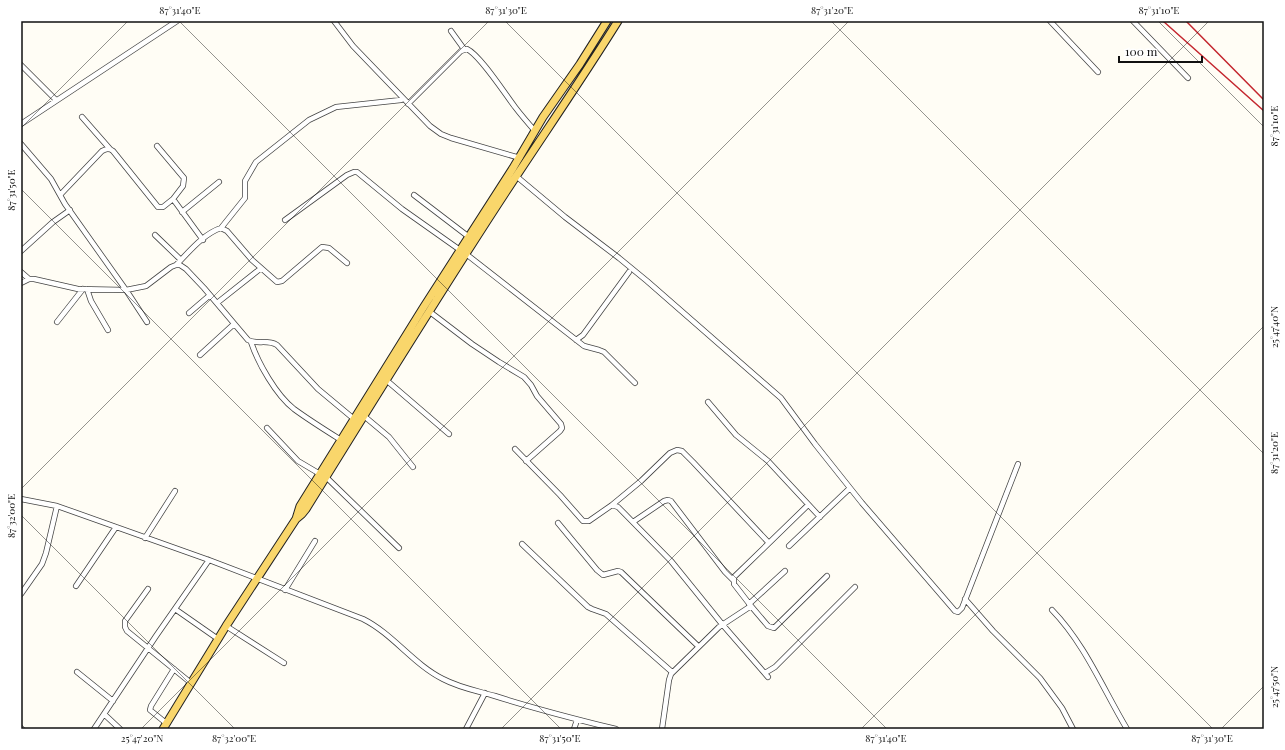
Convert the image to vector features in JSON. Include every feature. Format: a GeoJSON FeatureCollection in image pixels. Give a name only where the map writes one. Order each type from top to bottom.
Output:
{"type":"FeatureCollection","features":[{"type":"Feature","properties":{"kind":"main road"},"geometry":{"type":"LineString","coordinates":[[463,252],[469,236],[551,106],[607,21]]}},
{"type":"Feature","properties":{"kind":"main road"},"geometry":{"type":"LineString","coordinates":[[323,475],[364,416],[384,378],[463,252],[528,160],[618,21]]}},
{"type":"Feature","properties":{"kind":"main road"},"geometry":{"type":"LineString","coordinates":[[164,726],[256,579],[296,519],[306,509],[341,440],[354,419],[430,312],[455,265]]}},
{"type":"Feature","properties":{"kind":"street"},"geometry":{"type":"LineString","coordinates":[[21,124],[177,21]]}},
{"type":"Feature","properties":{"kind":"street"},"geometry":{"type":"LineString","coordinates":[[334,21],[353,46],[408,104],[430,126],[441,134],[528,160]]}},
{"type":"Feature","properties":{"kind":"street"},"geometry":{"type":"LineString","coordinates":[[1050,21],[1098,72]]}},
{"type":"Feature","properties":{"kind":"street"},"geometry":{"type":"LineString","coordinates":[[1133,21],[1188,78]]}},
{"type":"Feature","properties":{"kind":"street"},"geometry":{"type":"LineString","coordinates":[[451,31],[464,49],[469,50],[474,54],[535,131]]}},
{"type":"Feature","properties":{"kind":"street"},"geometry":{"type":"LineString","coordinates":[[408,104],[464,49]]}},
{"type":"Feature","properties":{"kind":"street"},"geometry":{"type":"LineString","coordinates":[[21,65],[56,100]]}},
{"type":"Feature","properties":{"kind":"street"},"geometry":{"type":"LineString","coordinates":[[21,282],[34,279],[85,289],[126,290],[146,286],[176,265],[203,240],[221,228],[245,198],[245,181],[256,162],[309,120],[336,107],[401,100]]}},
{"type":"Feature","properties":{"kind":"street"},"geometry":{"type":"LineString","coordinates":[[82,117],[113,151],[158,207],[163,207],[173,199],[183,186],[184,178],[157,146]]}},
{"type":"Feature","properties":{"kind":"street"},"geometry":{"type":"LineString","coordinates":[[21,144],[51,179],[70,210],[147,322]]}},
{"type":"Feature","properties":{"kind":"street"},"geometry":{"type":"LineString","coordinates":[[61,194],[102,151],[110,149]]}},
{"type":"Feature","properties":{"kind":"street"},"geometry":{"type":"LineString","coordinates":[[285,220],[347,175],[357,172],[584,346],[604,352],[635,383]]}},
{"type":"Feature","properties":{"kind":"street"},"geometry":{"type":"LineString","coordinates":[[516,176],[565,217],[647,281],[777,394],[850,488],[955,611],[960,611],[966,599],[1018,464]]}},
{"type":"Feature","properties":{"kind":"street"},"geometry":{"type":"LineString","coordinates":[[182,212],[219,182]]}},
{"type":"Feature","properties":{"kind":"street"},"geometry":{"type":"LineString","coordinates":[[414,195],[469,236]]}},
{"type":"Feature","properties":{"kind":"street"},"geometry":{"type":"LineString","coordinates":[[173,199],[203,240]]}},
{"type":"Feature","properties":{"kind":"street"},"geometry":{"type":"LineString","coordinates":[[21,251],[53,222],[70,210]]}},
{"type":"Feature","properties":{"kind":"street"},"geometry":{"type":"LineString","coordinates":[[221,228],[227,231],[260,269],[279,283],[318,249],[325,247],[347,263]]}},
{"type":"Feature","properties":{"kind":"street"},"geometry":{"type":"LineString","coordinates":[[155,235],[180,260]]}},
{"type":"Feature","properties":{"kind":"street"},"geometry":{"type":"LineString","coordinates":[[176,265],[180,265],[186,269],[250,342],[257,358],[281,396],[293,408],[341,440]]}},
{"type":"Feature","properties":{"kind":"street"},"geometry":{"type":"LineString","coordinates":[[217,304],[260,269]]}},
{"type":"Feature","properties":{"kind":"street"},"geometry":{"type":"LineString","coordinates":[[21,272],[29,279]]}},
{"type":"Feature","properties":{"kind":"street"},"geometry":{"type":"LineString","coordinates":[[576,340],[583,335],[629,272]]}},
{"type":"Feature","properties":{"kind":"street"},"geometry":{"type":"LineString","coordinates":[[57,322],[85,289]]}},
{"type":"Feature","properties":{"kind":"street"},"geometry":{"type":"LineString","coordinates":[[85,289],[108,330]]}},
{"type":"Feature","properties":{"kind":"street"},"geometry":{"type":"LineString","coordinates":[[190,313],[210,295]]}},
{"type":"Feature","properties":{"kind":"street"},"geometry":{"type":"LineString","coordinates":[[430,312],[472,344],[524,377],[531,385],[537,396],[561,424],[562,426],[560,431],[526,460]]}},
{"type":"Feature","properties":{"kind":"street"},"geometry":{"type":"LineString","coordinates":[[200,354],[234,324]]}},
{"type":"Feature","properties":{"kind":"street"},"geometry":{"type":"LineString","coordinates":[[250,342],[266,341],[277,345],[318,389],[354,419]]}},
{"type":"Feature","properties":{"kind":"street"},"geometry":{"type":"LineString","coordinates":[[384,378],[449,434]]}},
{"type":"Feature","properties":{"kind":"street"},"geometry":{"type":"LineString","coordinates":[[708,402],[736,435],[768,461],[820,517]]}},
{"type":"Feature","properties":{"kind":"street"},"geometry":{"type":"LineString","coordinates":[[364,416],[389,437],[413,467]]}},
{"type":"Feature","properties":{"kind":"street"},"geometry":{"type":"LineString","coordinates":[[266,428],[298,462],[323,475],[399,548]]}},
{"type":"Feature","properties":{"kind":"street"},"geometry":{"type":"LineString","coordinates":[[515,449],[583,521],[589,521],[612,505],[641,481],[670,453],[677,450],[682,452],[693,462],[768,543]]}},
{"type":"Feature","properties":{"kind":"street"},"geometry":{"type":"LineString","coordinates":[[789,546],[850,488]]}},
{"type":"Feature","properties":{"kind":"street"},"geometry":{"type":"LineString","coordinates":[[145,538],[175,491]]}},
{"type":"Feature","properties":{"kind":"street"},"geometry":{"type":"LineString","coordinates":[[21,499],[57,506],[209,560],[371,623],[439,677],[459,686],[558,716],[616,729]]}},
{"type":"Feature","properties":{"kind":"street"},"geometry":{"type":"LineString","coordinates":[[633,522],[664,501],[671,501],[725,572],[733,580],[734,584],[750,605],[768,626],[774,628],[827,576]]}},
{"type":"Feature","properties":{"kind":"street"},"geometry":{"type":"LineString","coordinates":[[733,580],[736,574],[808,504]]}},
{"type":"Feature","properties":{"kind":"street"},"geometry":{"type":"LineString","coordinates":[[612,505],[618,507],[671,561],[722,624],[767,675],[855,587]]}},
{"type":"Feature","properties":{"kind":"street"},"geometry":{"type":"LineString","coordinates":[[21,594],[42,564],[57,506]]}},
{"type":"Feature","properties":{"kind":"street"},"geometry":{"type":"LineString","coordinates":[[558,523],[597,570],[603,575],[618,571],[621,572],[698,646]]}},
{"type":"Feature","properties":{"kind":"street"},"geometry":{"type":"LineString","coordinates":[[76,586],[116,527]]}},
{"type":"Feature","properties":{"kind":"street"},"geometry":{"type":"LineString","coordinates":[[285,590],[315,540]]}},
{"type":"Feature","properties":{"kind":"street"},"geometry":{"type":"LineString","coordinates":[[522,544],[588,607],[606,614],[672,672]]}},
{"type":"Feature","properties":{"kind":"street"},"geometry":{"type":"LineString","coordinates":[[94,729],[209,560]]}},
{"type":"Feature","properties":{"kind":"street"},"geometry":{"type":"LineString","coordinates":[[662,729],[669,680],[672,672],[722,624],[750,605],[785,571]]}},
{"type":"Feature","properties":{"kind":"street"},"geometry":{"type":"LineString","coordinates":[[148,589],[125,621],[124,624],[127,631],[191,683]]}},
{"type":"Feature","properties":{"kind":"street"},"geometry":{"type":"LineString","coordinates":[[966,599],[993,631],[1040,678],[1062,708],[1073,729]]}},
{"type":"Feature","properties":{"kind":"street"},"geometry":{"type":"LineString","coordinates":[[175,609],[218,638]]}},
{"type":"Feature","properties":{"kind":"street"},"geometry":{"type":"LineString","coordinates":[[1052,610],[1070,631],[1127,729]]}},
{"type":"Feature","properties":{"kind":"street"},"geometry":{"type":"LineString","coordinates":[[226,626],[284,663]]}},
{"type":"Feature","properties":{"kind":"street"},"geometry":{"type":"LineString","coordinates":[[164,726],[150,710],[174,669]]}},
{"type":"Feature","properties":{"kind":"street"},"geometry":{"type":"LineString","coordinates":[[77,672],[113,701]]}},
{"type":"Feature","properties":{"kind":"street"},"geometry":{"type":"LineString","coordinates":[[466,729],[485,693]]}},
{"type":"Feature","properties":{"kind":"street"},"geometry":{"type":"LineString","coordinates":[[104,714],[120,729]]}},
{"type":"Feature","properties":{"kind":"street"},"geometry":{"type":"LineString","coordinates":[[574,729],[577,720]]}},
{"type":"Feature","properties":{"kind":"railway"},"geometry":{"type":"LineString","coordinates":[[1163,21],[1264,111]]}},
{"type":"Feature","properties":{"kind":"railway"},"geometry":{"type":"LineString","coordinates":[[1186,21],[1264,100]]}}]}
